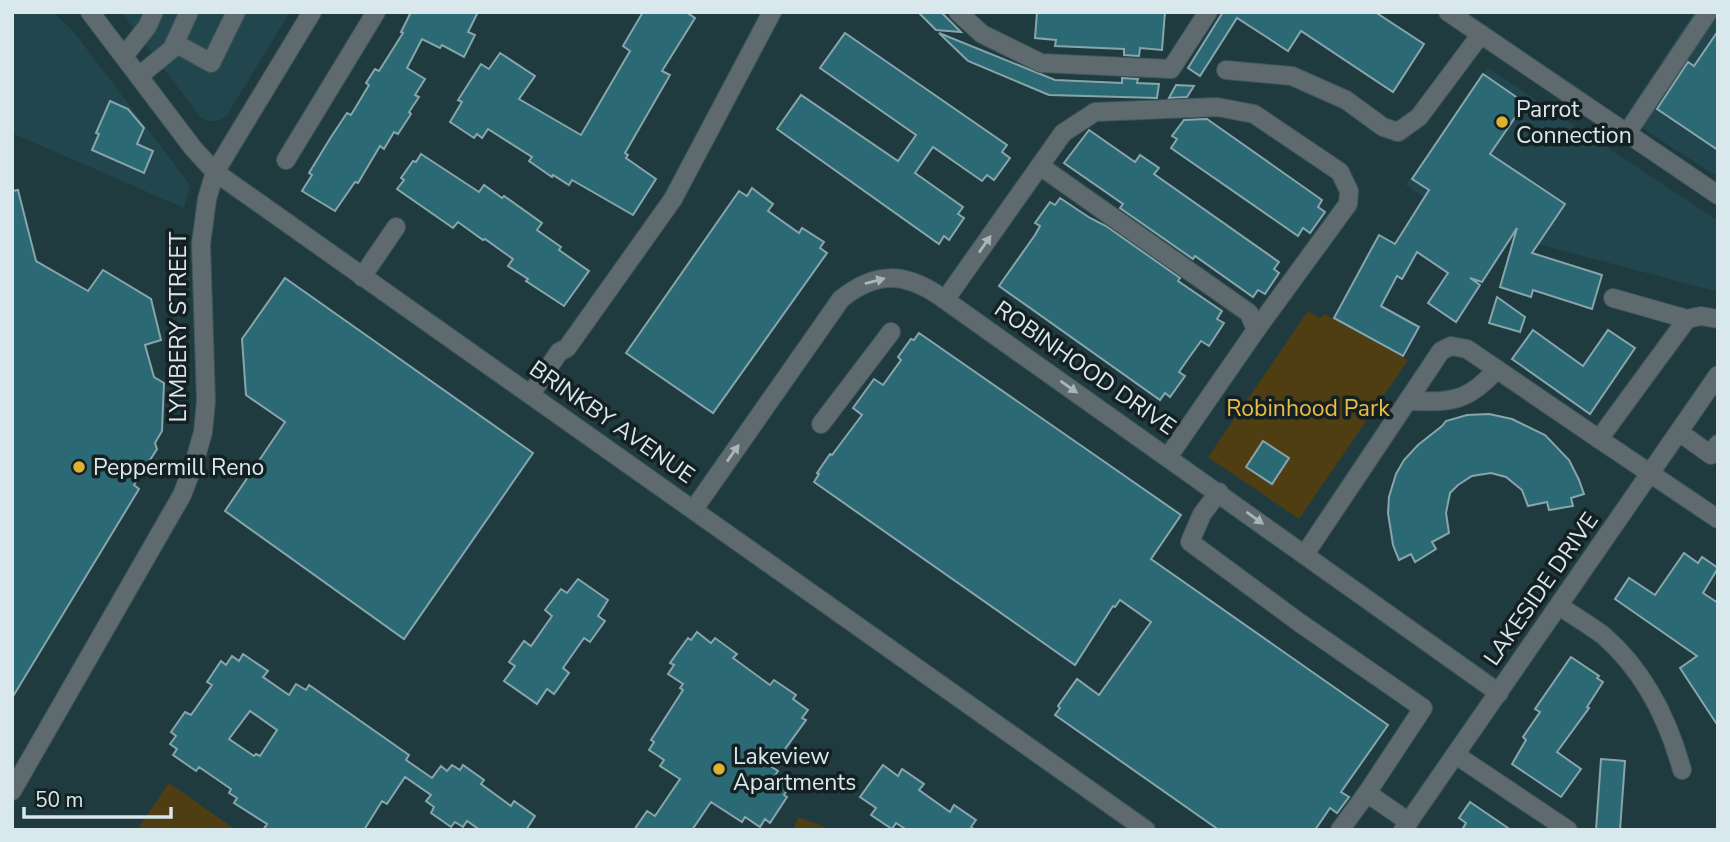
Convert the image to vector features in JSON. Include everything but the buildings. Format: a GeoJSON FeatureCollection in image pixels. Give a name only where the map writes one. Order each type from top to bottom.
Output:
{"type":"FeatureCollection","features":[{"type":"Feature","properties":{"kind":"street","name":"BRINKBY AVENUE"},"geometry":{"type":"LineString","coordinates":[[90,12],[215,172],[694,509],[1124,823],[1146,830]]}},
{"type":"Feature","properties":{"kind":"street"},"geometry":{"type":"LineString","coordinates":[[124,56],[147,27],[154,12]]}},
{"type":"Feature","properties":{"kind":"street"},"geometry":{"type":"LineString","coordinates":[[139,76],[172,50],[189,12]]}},
{"type":"Feature","properties":{"kind":"street"},"geometry":{"type":"LineString","coordinates":[[174,43],[211,63],[236,12]]}},
{"type":"Feature","properties":{"kind":"street","name":"LYMBERY STREET"},"geometry":{"type":"LineString","coordinates":[[12,791],[182,495],[194,464],[203,432],[206,401],[201,244],[204,211],[215,172],[312,12]]}},
{"type":"Feature","properties":{"kind":"street"},"geometry":{"type":"LineString","coordinates":[[286,160],[376,12]]}},
{"type":"Feature","properties":{"kind":"street"},"geometry":{"type":"LineString","coordinates":[[531,394],[673,199],[772,12]]}},
{"type":"Feature","properties":{"kind":"street"},"geometry":{"type":"LineString","coordinates":[[958,12],[982,34],[1041,63],[1171,69],[1208,12]]}},
{"type":"Feature","properties":{"kind":"street"},"geometry":{"type":"LineString","coordinates":[[1448,12],[1718,195]]}},
{"type":"Feature","properties":{"kind":"street"},"geometry":{"type":"LineString","coordinates":[[1627,133],[1708,12]]}},
{"type":"Feature","properties":{"kind":"street"},"geometry":{"type":"LineString","coordinates":[[1226,70],[1292,76],[1346,100],[1383,127],[1398,132],[1419,117],[1481,34]]}},
{"type":"Feature","properties":{"kind":"street"},"geometry":{"type":"LineString","coordinates":[[945,300],[1063,133],[1095,112],[1217,107],[1254,114],[1340,172],[1349,191],[1348,204],[1168,457]]}},
{"type":"Feature","properties":{"kind":"street"},"geometry":{"type":"LineString","coordinates":[[1040,166],[1249,313],[1256,330]]}},
{"type":"Feature","properties":{"kind":"street"},"geometry":{"type":"LineString","coordinates":[[362,277],[396,227]]}},
{"type":"Feature","properties":{"kind":"street","name":"ROBINHOOD DRIVE"},"geometry":{"type":"LineString","coordinates":[[694,509],[841,299],[856,287],[874,280],[891,277],[909,280],[925,286],[1499,693]]}},
{"type":"Feature","properties":{"kind":"street"},"geometry":{"type":"LineString","coordinates":[[1613,298],[1687,319],[1701,316],[1718,319]]}},
{"type":"Feature","properties":{"kind":"street"},"geometry":{"type":"LineString","coordinates":[[1599,439],[1687,319]]}},
{"type":"Feature","properties":{"kind":"street"},"geometry":{"type":"LineString","coordinates":[[821,424],[891,332]]}},
{"type":"Feature","properties":{"kind":"street"},"geometry":{"type":"LineString","coordinates":[[1305,554],[1441,351],[1451,346],[1467,349],[1718,519]]}},
{"type":"Feature","properties":{"kind":"street"},"geometry":{"type":"LineString","coordinates":[[1408,401],[1460,399],[1483,384],[1497,369]]}},
{"type":"Feature","properties":{"kind":"street","name":"LAKESIDE DRIVE"},"geometry":{"type":"LineString","coordinates":[[1406,826],[1718,375]]}},
{"type":"Feature","properties":{"kind":"street"},"geometry":{"type":"LineString","coordinates":[[1679,432],[1710,455],[1718,444]]}},
{"type":"Feature","properties":{"kind":"street"},"geometry":{"type":"LineString","coordinates":[[1219,492],[1202,514],[1190,542],[1300,623],[1423,708],[1340,830]]}},
{"type":"Feature","properties":{"kind":"street"},"geometry":{"type":"LineString","coordinates":[[1559,606],[1602,635],[1631,665],[1660,709],[1682,770]]}},
{"type":"Feature","properties":{"kind":"street"},"geometry":{"type":"LineString","coordinates":[[1456,755],[1568,830]]}},
{"type":"Feature","properties":{"kind":"street"},"geometry":{"type":"LineString","coordinates":[[1367,793],[1406,826]]}},
{"type":"Feature","properties":{"kind":"shaded area"},"geometry":{"type":"Polygon","coordinates":[[[12,12],[53,12],[73,31],[190,185],[184,208],[12,133],[12,12]]]}},
{"type":"Feature","properties":{"kind":"shaded area"},"geometry":{"type":"Polygon","coordinates":[[[121,12],[290,12],[227,115],[218,121],[208,121],[200,117],[121,12]]]}},
{"type":"Feature","properties":{"kind":"shaded area"},"geometry":{"type":"Polygon","coordinates":[[[1694,12],[1718,12],[1718,177],[1625,117],[1694,12]]]}},
{"type":"Feature","properties":{"kind":"shaded area"},"geometry":{"type":"Polygon","coordinates":[[[1488,68],[1718,221],[1718,292],[1545,246],[1477,235],[1406,185],[1488,68]]]}},
{"type":"Feature","properties":{"kind":"green space","name":"Robinhood Park"},"geometry":{"type":"Polygon","coordinates":[[[1308,311],[1320,318],[1324,314],[1408,360],[1299,519],[1208,457],[1308,311]]]}},
{"type":"Feature","properties":{"kind":"green space"},"geometry":{"type":"Polygon","coordinates":[[[169,783],[236,830],[137,830],[169,783]]]}},
{"type":"Feature","properties":{"kind":"green space"},"geometry":{"type":"Polygon","coordinates":[[[798,817],[823,826],[825,830],[793,830],[798,817]]]}},
{"type":"Feature","properties":{"kind":"place","name":"Parrot Connection"},"geometry":{"type":"Point","coordinates":[1502,122]}},
{"type":"Feature","properties":{"kind":"place","name":"Peppermill Reno"},"geometry":{"type":"Point","coordinates":[79,467]}},
{"type":"Feature","properties":{"kind":"place","name":"Lakeview Apartments"},"geometry":{"type":"Point","coordinates":[719,769]}}]}
